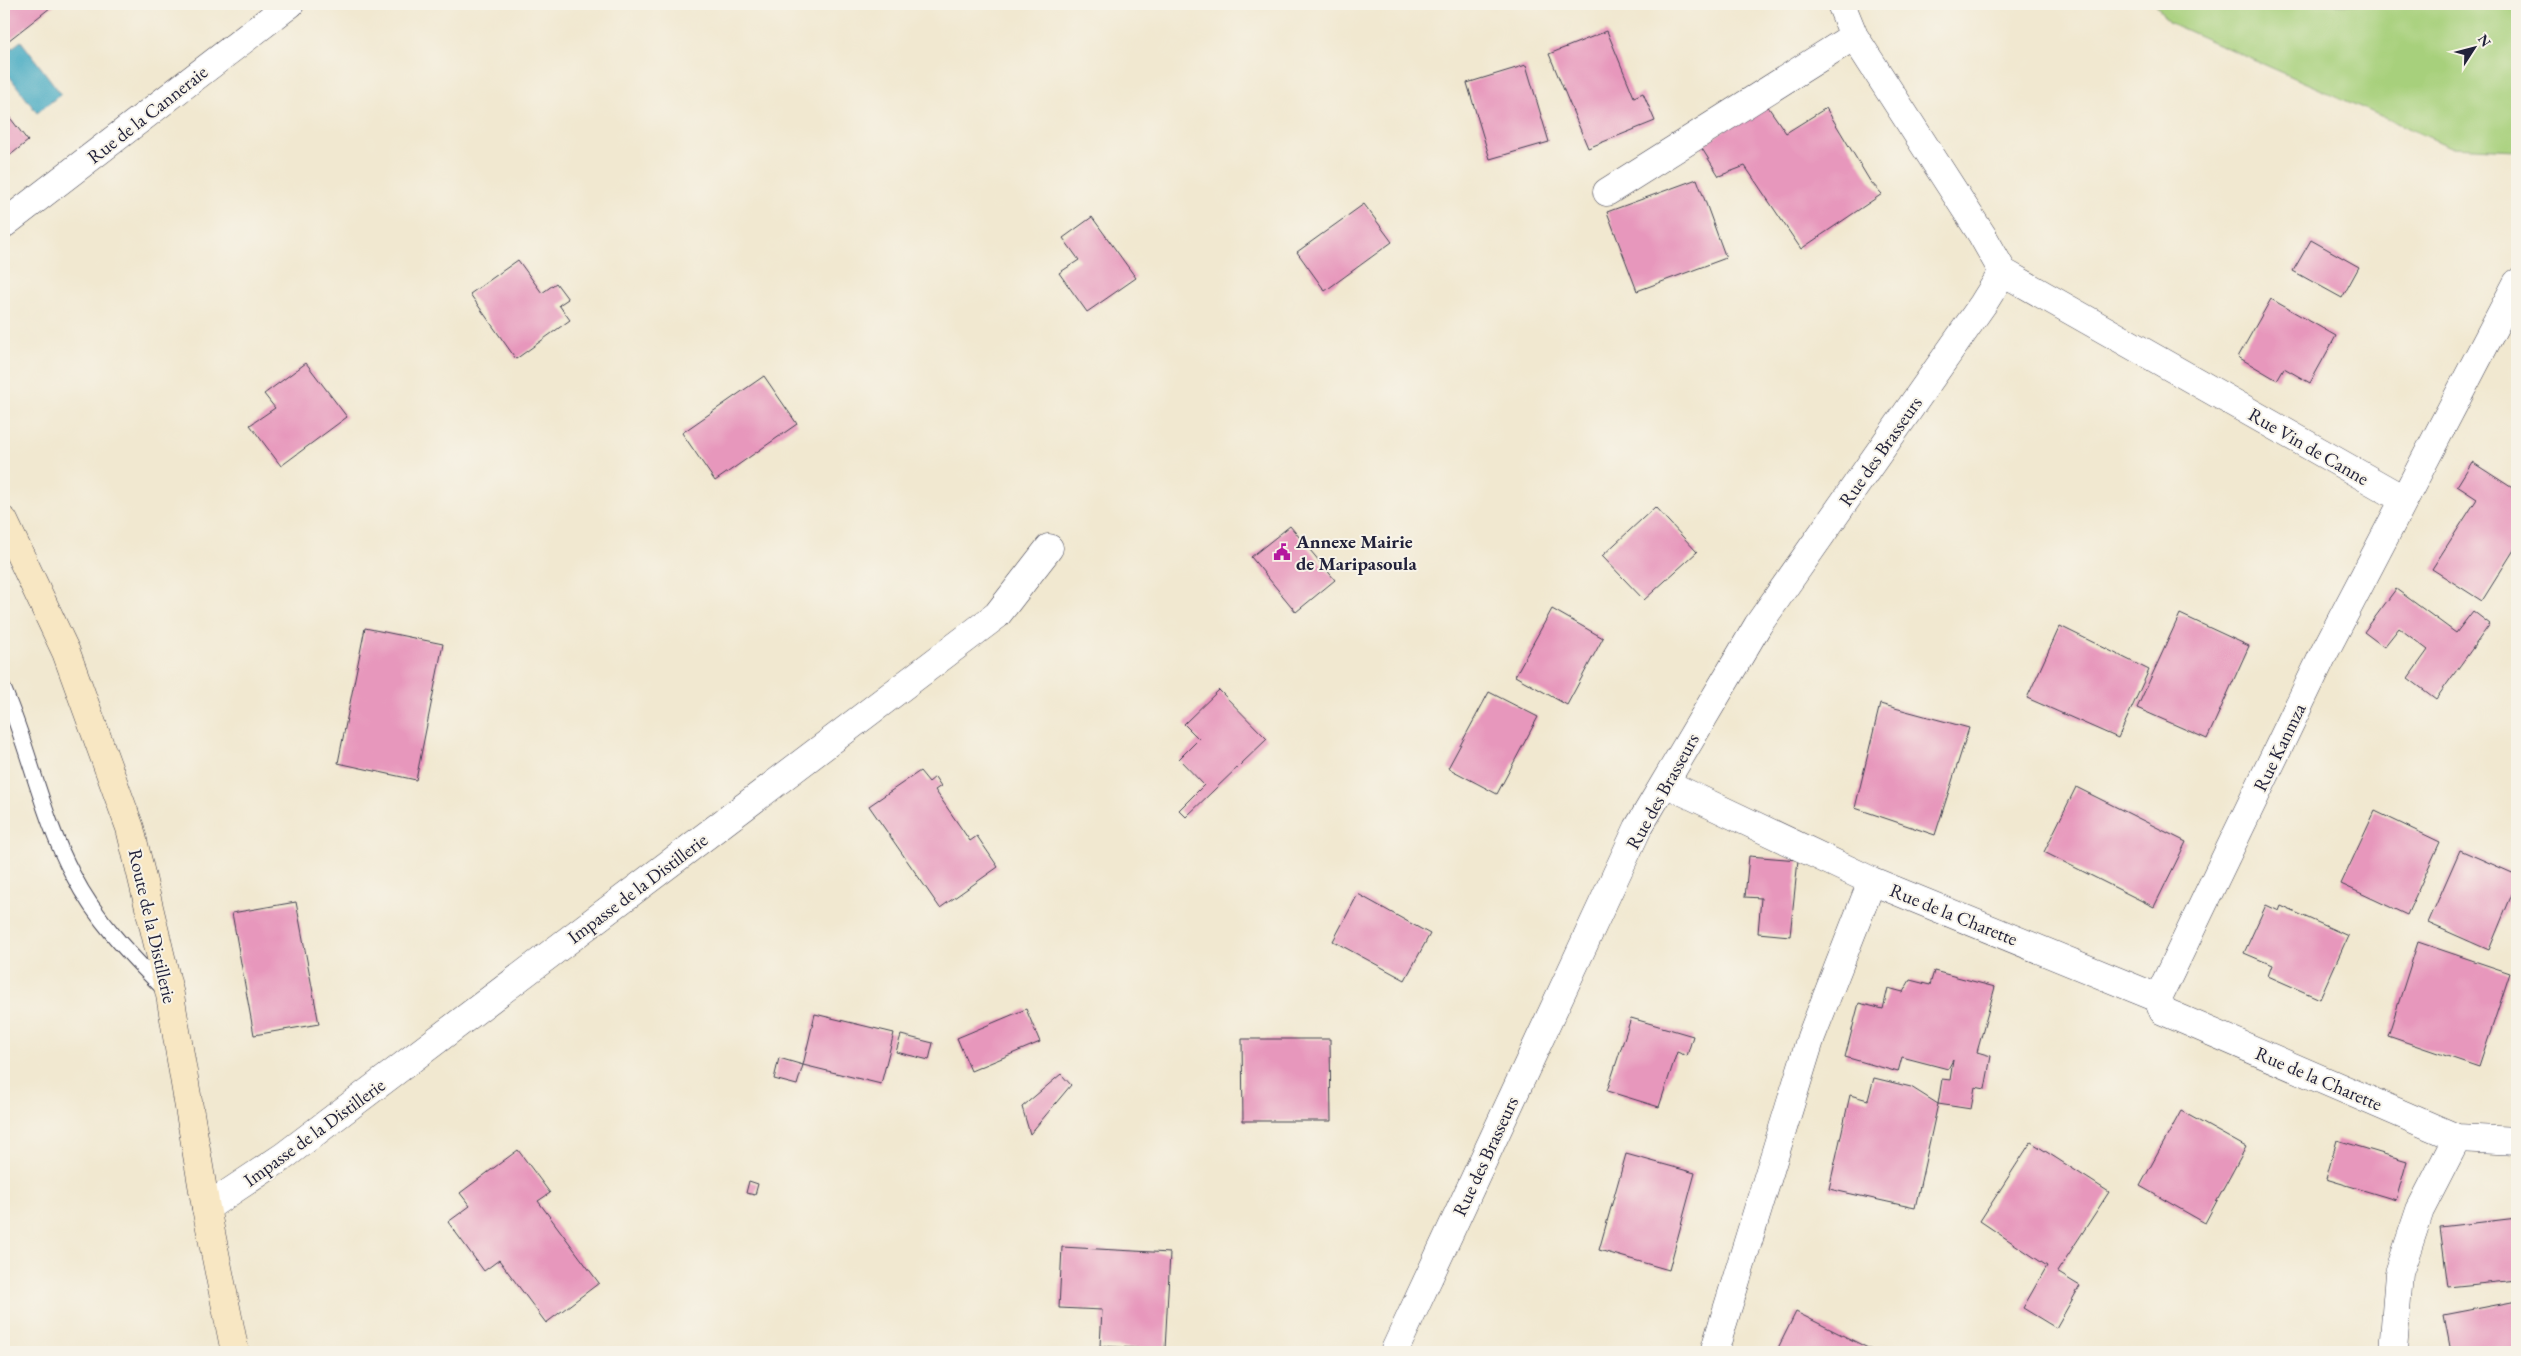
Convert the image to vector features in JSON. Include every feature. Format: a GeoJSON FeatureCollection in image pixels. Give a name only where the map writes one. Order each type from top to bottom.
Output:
{"type":"FeatureCollection","features":[{"type":"Feature","properties":{"kind":"street","name":"Rue de la Canneraie"},"geometry":{"type":"LineString","coordinates":[[4,224],[290,4]]}},
{"type":"Feature","properties":{"kind":"street"},"geometry":{"type":"LineString","coordinates":[[1841,4],[1854,36],[1977,226],[2003,272]]}},
{"type":"Feature","properties":{"kind":"street"},"geometry":{"type":"LineString","coordinates":[[1607,192],[1854,36]]}},
{"type":"Feature","properties":{"kind":"street","name":"Rue Vin de Canne"},"geometry":{"type":"LineString","coordinates":[[2003,272],[2403,499]]}},
{"type":"Feature","properties":{"kind":"street","name":"Rue des Brasseurs"},"geometry":{"type":"LineString","coordinates":[[1394,1352],[1638,828],[1758,625],[1983,304],[2003,272]]}},
{"type":"Feature","properties":{"kind":"street"},"geometry":{"type":"LineString","coordinates":[[2403,499],[2517,283]]}},
{"type":"Feature","properties":{"kind":"street","name":"Rue Kanmza"},"geometry":{"type":"LineString","coordinates":[[2158,998],[2323,655],[2403,499]]}},
{"type":"Feature","properties":{"kind":"street","name":"Route de la Distillerie"},"geometry":{"type":"LineString","coordinates":[[4,521],[66,652],[130,828],[170,995],[206,1208],[235,1352]]}},
{"type":"Feature","properties":{"kind":"street","name":"Impasse de la Distillerie"},"geometry":{"type":"LineString","coordinates":[[206,1208],[284,1156],[997,615],[1049,548]]}},
{"type":"Feature","properties":{"kind":"street"},"geometry":{"type":"LineString","coordinates":[[1665,783],[1872,881]]}},
{"type":"Feature","properties":{"kind":"street","name":"Rue de la Charette"},"geometry":{"type":"LineString","coordinates":[[1714,1352],[1785,1128],[1811,1037],[1872,881],[2158,998],[2163,1011],[2457,1138]]}},
{"type":"Feature","properties":{"kind":"street"},"geometry":{"type":"LineString","coordinates":[[2393,1352],[2399,1273],[2420,1210],[2457,1138],[2517,1141]]}},
{"type":"Feature","properties":{"kind":"lane"},"geometry":{"type":"LineString","coordinates":[[4,690],[46,810],[72,875],[96,914],[108,929],[126,951],[170,995]]}},
{"type":"Feature","properties":{"kind":"green space"},"geometry":{"type":"Polygon","coordinates":[[[2156,4],[2517,4],[2517,150],[2451,147],[2168,22],[2156,4]]]}},
{"type":"Feature","properties":{"kind":"water"},"geometry":{"type":"Polygon","coordinates":[[[21,41],[61,94],[37,113],[4,69],[4,54],[21,41]]]}},
{"type":"Feature","properties":{"kind":"building"},"geometry":{"type":"Polygon","coordinates":[[[4,4],[55,4],[4,44],[4,4]]]}},
{"type":"Feature","properties":{"kind":"building"},"geometry":{"type":"Polygon","coordinates":[[[1607,31],[1634,97],[1643,93],[1655,121],[1588,148],[1549,54],[1607,31]]]}},
{"type":"Feature","properties":{"kind":"building"},"geometry":{"type":"Polygon","coordinates":[[[1526,65],[1549,142],[1490,159],[1467,83],[1526,65]]]}},
{"type":"Feature","properties":{"kind":"building"},"geometry":{"type":"Polygon","coordinates":[[[1764,101],[1786,133],[1826,108],[1870,181],[1882,194],[1801,249],[1745,166],[1719,176],[1701,147],[1764,101]]]}},
{"type":"Feature","properties":{"kind":"building"},"geometry":{"type":"Polygon","coordinates":[[[4,110],[28,141],[4,160],[4,110]]]}},
{"type":"Feature","properties":{"kind":"building"},"geometry":{"type":"Polygon","coordinates":[[[1697,179],[1726,258],[1637,291],[1607,212],[1697,179]]]}},
{"type":"Feature","properties":{"kind":"building"},"geometry":{"type":"Polygon","coordinates":[[[1364,204],[1392,242],[1325,291],[1297,252],[1364,204]]]}},
{"type":"Feature","properties":{"kind":"building"},"geometry":{"type":"Polygon","coordinates":[[[1092,217],[1136,278],[1087,312],[1059,273],[1079,260],[1063,238],[1092,217]]]}},
{"type":"Feature","properties":{"kind":"building"},"geometry":{"type":"Polygon","coordinates":[[[2311,240],[2359,267],[2342,298],[2293,271],[2311,240]]]}},
{"type":"Feature","properties":{"kind":"building"},"geometry":{"type":"Polygon","coordinates":[[[518,260],[542,293],[556,283],[568,299],[559,305],[570,320],[516,359],[470,294],[518,260]]]}},
{"type":"Feature","properties":{"kind":"building"},"geometry":{"type":"Polygon","coordinates":[[[2271,299],[2336,336],[2310,383],[2284,368],[2277,380],[2238,357],[2271,299]]]}},
{"type":"Feature","properties":{"kind":"building"},"geometry":{"type":"Polygon","coordinates":[[[306,363],[347,417],[281,466],[250,425],[275,408],[264,394],[306,363]]]}},
{"type":"Feature","properties":{"kind":"building"},"geometry":{"type":"Polygon","coordinates":[[[764,376],[797,424],[715,481],[682,433],[764,376]]]}},
{"type":"Feature","properties":{"kind":"building"},"geometry":{"type":"Polygon","coordinates":[[[2472,462],[2517,491],[2517,545],[2482,601],[2432,569],[2477,499],[2457,486],[2472,462]]]}},
{"type":"Feature","properties":{"kind":"building"},"geometry":{"type":"Polygon","coordinates":[[[1655,507],[1697,552],[1644,600],[1602,556],[1655,507]]]}},
{"type":"Feature","properties":{"kind":"building"},"geometry":{"type":"Polygon","coordinates":[[[1290,526],[1335,580],[1296,612],[1251,557],[1290,526]]]}},
{"type":"Feature","properties":{"kind":"building"},"geometry":{"type":"Polygon","coordinates":[[[2396,589],[2456,633],[2473,611],[2490,624],[2436,699],[2408,678],[2428,650],[2399,628],[2384,647],[2364,632],[2396,589]]]}},
{"type":"Feature","properties":{"kind":"building"},"geometry":{"type":"Polygon","coordinates":[[[1552,609],[1603,638],[1567,705],[1515,676],[1552,609]]]}},
{"type":"Feature","properties":{"kind":"building"},"geometry":{"type":"Polygon","coordinates":[[[2180,614],[2249,646],[2207,739],[2137,708],[2180,614]]]}},
{"type":"Feature","properties":{"kind":"building"},"geometry":{"type":"Polygon","coordinates":[[[2060,626],[2149,670],[2118,738],[2027,698],[2060,626]]]}},
{"type":"Feature","properties":{"kind":"building"},"geometry":{"type":"Polygon","coordinates":[[[365,628],[443,644],[416,780],[338,763],[365,628]]]}},
{"type":"Feature","properties":{"kind":"building"},"geometry":{"type":"Polygon","coordinates":[[[1219,690],[1267,739],[1186,817],[1179,810],[1204,785],[1179,759],[1199,739],[1184,724],[1219,690]]]}},
{"type":"Feature","properties":{"kind":"building"},"geometry":{"type":"Polygon","coordinates":[[[1489,692],[1538,717],[1497,794],[1448,768],[1489,692]]]}},
{"type":"Feature","properties":{"kind":"building"},"geometry":{"type":"Polygon","coordinates":[[[1880,704],[1969,728],[1935,835],[1855,808],[1880,704]]]}},
{"type":"Feature","properties":{"kind":"building"},"geometry":{"type":"Polygon","coordinates":[[[920,771],[929,782],[935,777],[941,786],[935,790],[970,841],[977,836],[998,867],[940,908],[869,806],[920,771]]]}},
{"type":"Feature","properties":{"kind":"building"},"geometry":{"type":"Polygon","coordinates":[[[2076,787],[2186,842],[2154,907],[2044,852],[2076,787]]]}},
{"type":"Feature","properties":{"kind":"building"},"geometry":{"type":"Polygon","coordinates":[[[2375,811],[2440,842],[2407,915],[2341,884],[2375,811]]]}},
{"type":"Feature","properties":{"kind":"building"},"geometry":{"type":"Polygon","coordinates":[[[2460,850],[2517,875],[2517,882],[2489,950],[2428,923],[2460,850]]]}},
{"type":"Feature","properties":{"kind":"building"},"geometry":{"type":"Polygon","coordinates":[[[1749,856],[1798,860],[1790,936],[1758,933],[1761,898],[1745,897],[1749,856]]]}},
{"type":"Feature","properties":{"kind":"building"},"geometry":{"type":"Polygon","coordinates":[[[1358,894],[1430,934],[1405,980],[1333,941],[1358,894]]]}},
{"type":"Feature","properties":{"kind":"building"},"geometry":{"type":"Polygon","coordinates":[[[296,902],[319,1024],[254,1035],[232,913],[296,902]]]}},
{"type":"Feature","properties":{"kind":"building"},"geometry":{"type":"Polygon","coordinates":[[[2266,905],[2279,911],[2281,906],[2348,936],[2320,999],[2268,976],[2272,965],[2244,953],[2266,905]]]}},
{"type":"Feature","properties":{"kind":"building"},"geometry":{"type":"Polygon","coordinates":[[[2418,942],[2510,973],[2479,1067],[2388,1036],[2418,942]]]}},
{"type":"Feature","properties":{"kind":"building"},"geometry":{"type":"Polygon","coordinates":[[[1934,971],[1995,987],[1977,1052],[1991,1056],[1985,1089],[1975,1087],[1971,1109],[1938,1104],[1942,1079],[1950,1080],[1953,1060],[1948,1069],[1902,1057],[1898,1072],[1845,1057],[1859,1003],[1883,1009],[1888,988],[1903,992],[1910,980],[1930,985],[1934,971]]]}},
{"type":"Feature","properties":{"kind":"building"},"geometry":{"type":"Polygon","coordinates":[[[1026,1009],[1040,1042],[971,1071],[957,1038],[1026,1009]]]}},
{"type":"Feature","properties":{"kind":"building"},"geometry":{"type":"Polygon","coordinates":[[[815,1014],[894,1033],[881,1084],[803,1065],[815,1014]]]}},
{"type":"Feature","properties":{"kind":"building"},"geometry":{"type":"Polygon","coordinates":[[[1631,1018],[1693,1036],[1687,1056],[1677,1052],[1659,1107],[1607,1091],[1631,1018]]]}},
{"type":"Feature","properties":{"kind":"building"},"geometry":{"type":"Polygon","coordinates":[[[901,1035],[933,1043],[929,1060],[896,1052],[901,1035]]]}},
{"type":"Feature","properties":{"kind":"building"},"geometry":{"type":"Polygon","coordinates":[[[1242,1039],[1330,1039],[1331,1121],[1243,1121],[1242,1039]]]}},
{"type":"Feature","properties":{"kind":"building"},"geometry":{"type":"Polygon","coordinates":[[[779,1058],[803,1065],[797,1085],[774,1079],[779,1058]]]}},
{"type":"Feature","properties":{"kind":"building"},"geometry":{"type":"Polygon","coordinates":[[[1061,1074],[1071,1085],[1030,1134],[1022,1107],[1061,1074]]]}},
{"type":"Feature","properties":{"kind":"building"},"geometry":{"type":"Polygon","coordinates":[[[1874,1078],[1911,1087],[1938,1104],[1915,1208],[1829,1189],[1850,1095],[1868,1100],[1874,1078]]]}},
{"type":"Feature","properties":{"kind":"building"},"geometry":{"type":"Polygon","coordinates":[[[2181,1111],[2246,1147],[2205,1223],[2140,1186],[2181,1111]]]}},
{"type":"Feature","properties":{"kind":"building"},"geometry":{"type":"Polygon","coordinates":[[[2337,1140],[2407,1161],[2396,1200],[2326,1179],[2337,1140]]]}},
{"type":"Feature","properties":{"kind":"building"},"geometry":{"type":"Polygon","coordinates":[[[2031,1142],[2109,1192],[2057,1272],[2080,1286],[2056,1328],[2023,1308],[2047,1266],[1980,1221],[2031,1142]]]}},
{"type":"Feature","properties":{"kind":"building"},"geometry":{"type":"Polygon","coordinates":[[[518,1150],[550,1193],[538,1201],[599,1283],[546,1323],[499,1260],[484,1271],[448,1222],[470,1206],[460,1193],[518,1150]]]}},
{"type":"Feature","properties":{"kind":"building"},"geometry":{"type":"Polygon","coordinates":[[[1626,1154],[1695,1173],[1669,1270],[1599,1250],[1626,1154]]]}},
{"type":"Feature","properties":{"kind":"building"},"geometry":{"type":"Polygon","coordinates":[[[749,1181],[758,1184],[755,1195],[746,1193],[749,1181]]]}},
{"type":"Feature","properties":{"kind":"building"},"geometry":{"type":"Polygon","coordinates":[[[2517,1218],[2517,1280],[2448,1287],[2440,1227],[2517,1218]]]}},
{"type":"Feature","properties":{"kind":"building"},"geometry":{"type":"Polygon","coordinates":[[[1062,1247],[1170,1253],[1165,1350],[1100,1346],[1102,1310],[1059,1308],[1062,1247]]]}},
{"type":"Feature","properties":{"kind":"building"},"geometry":{"type":"Polygon","coordinates":[[[2517,1301],[2517,1352],[2451,1352],[2444,1315],[2517,1301]]]}},
{"type":"Feature","properties":{"kind":"building"},"geometry":{"type":"Polygon","coordinates":[[[1796,1312],[1876,1352],[1776,1352],[1796,1312]]]}},
{"type":"Feature","properties":{"kind":"place","name":"Annexe Mairie de Maripasoula"},"geometry":{"type":"Point","coordinates":[1282,552]}}]}
